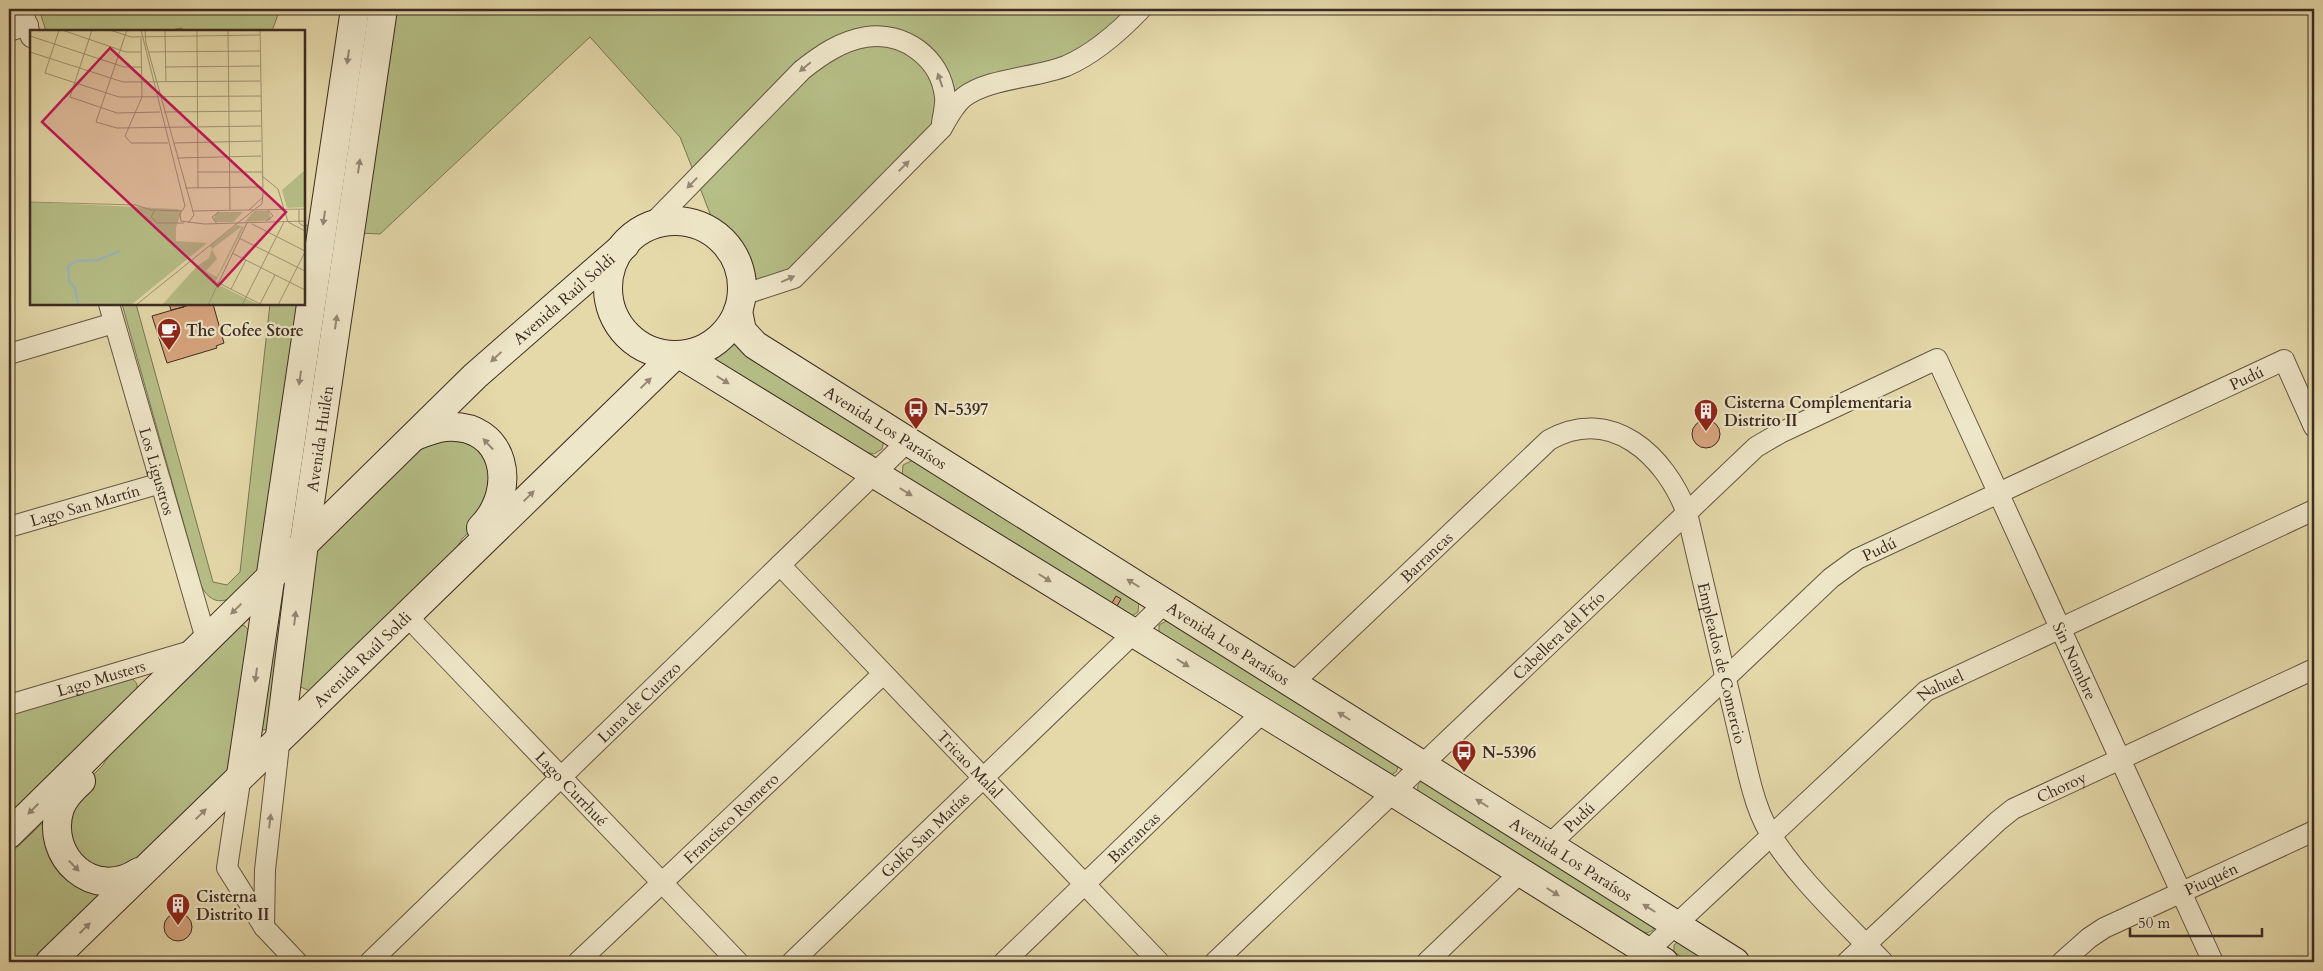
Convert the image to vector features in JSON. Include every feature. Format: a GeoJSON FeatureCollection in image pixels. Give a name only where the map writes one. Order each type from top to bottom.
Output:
{"type":"FeatureCollection","features":[{"type":"Feature","properties":{"kind":"main road","name":"Avenida Huilén"},"geometry":{"type":"LineString","coordinates":[[241,775],[355,9]]}},
{"type":"Feature","properties":{"kind":"main road","name":"Avenida Huilén"},"geometry":{"type":"LineString","coordinates":[[280,736],[304,543],[383,9]]}},
{"type":"Feature","properties":{"kind":"main road","name":"Avenida Los Paraísos"},"geometry":{"type":"LineString","coordinates":[[740,303],[726,332],[715,344],[699,352],[678,355],[656,353],[638,344],[623,330],[613,313],[608,282],[614,263],[624,244],[632,236],[651,225],[684,221],[714,233],[723,240],[736,258],[742,278],[740,303],[742,331],[751,342],[1735,962]]}},
{"type":"Feature","properties":{"kind":"main road","name":"Avenida Raúl Soldi"},"geometry":{"type":"LineString","coordinates":[[9,834],[413,437],[504,350],[624,244]]}},
{"type":"Feature","properties":{"kind":"main road","name":"Avenida Raúl Soldi"},"geometry":{"type":"LineString","coordinates":[[50,962],[280,736],[678,355]]}},
{"type":"Feature","properties":{"kind":"main road","name":"Avenida Los Paraísos"},"geometry":{"type":"LineString","coordinates":[[678,355],[875,473],[1393,792],[1521,872],[1649,959]]}},
{"type":"Feature","properties":{"kind":"main road"},"geometry":{"type":"LineString","coordinates":[[413,437],[445,427],[471,431],[489,444],[497,455],[502,468],[503,489],[496,510],[464,545],[447,576]]}},
{"type":"Feature","properties":{"kind":"main road"},"geometry":{"type":"LineString","coordinates":[[314,474],[320,490],[331,496],[344,497],[361,487]]}},
{"type":"Feature","properties":{"kind":"main road"},"geometry":{"type":"LineString","coordinates":[[110,734],[99,761],[63,802],[58,820],[60,841],[65,855],[75,868],[87,877],[99,881],[118,882],[125,880],[151,864]]}},
{"type":"Feature","properties":{"kind":"street"},"geometry":{"type":"LineString","coordinates":[[740,303],[794,278],[942,128],[964,97],[996,84],[1048,72],[1068,65],[1112,36],[1141,9]]}},
{"type":"Feature","properties":{"kind":"street"},"geometry":{"type":"LineString","coordinates":[[9,31],[27,24]]}},
{"type":"Feature","properties":{"kind":"street"},"geometry":{"type":"LineString","coordinates":[[651,225],[802,70],[824,52],[845,43],[866,37],[885,36],[907,43],[922,51],[934,64],[941,80],[945,97],[942,128]]}},
{"type":"Feature","properties":{"kind":"street","name":"Los Ligustros"},"geometry":{"type":"LineString","coordinates":[[109,305],[161,482],[200,645]]}},
{"type":"Feature","properties":{"kind":"street"},"geometry":{"type":"LineString","coordinates":[[9,354],[114,323]]}},
{"type":"Feature","properties":{"kind":"street","name":"Sin Nombre"},"geometry":{"type":"LineString","coordinates":[[1937,359],[2213,962]]}},
{"type":"Feature","properties":{"kind":"street","name":"Cabellera del Frío"},"geometry":{"type":"LineString","coordinates":[[1215,962],[1748,454],[1771,437],[1937,359]]}},
{"type":"Feature","properties":{"kind":"street","name":"Pudú"},"geometry":{"type":"LineString","coordinates":[[1548,845],[1848,564],[1998,492],[2284,360],[2314,427]]}},
{"type":"Feature","properties":{"kind":"street","name":"Empleados de Comercio"},"geometry":{"type":"LineString","coordinates":[[1538,449],[1555,437],[1574,429],[1588,428],[1616,434],[1642,448],[1653,457],[1670,478],[1687,513],[1755,800],[1772,836],[1804,878],[1883,962]]}},
{"type":"Feature","properties":{"kind":"street","name":"Luna de Cuarzo"},"geometry":{"type":"LineString","coordinates":[[370,962],[908,441]]}},
{"type":"Feature","properties":{"kind":"street","name":"Barrancas"},"geometry":{"type":"LineString","coordinates":[[1292,684],[1538,449]]}},
{"type":"Feature","properties":{"kind":"street","name":"Lago San Martín"},"geometry":{"type":"LineString","coordinates":[[9,527],[161,482]]}},
{"type":"Feature","properties":{"kind":"street","name":"Nahuel"},"geometry":{"type":"LineString","coordinates":[[1649,959],[1675,925],[1926,691],[2314,510]]}},
{"type":"Feature","properties":{"kind":"street","name":"Tricao Malal"},"geometry":{"type":"LineString","coordinates":[[780,565],[1159,962]]}},
{"type":"Feature","properties":{"kind":"street","name":"Golfo San Matías"},"geometry":{"type":"LineString","coordinates":[[792,962],[1165,603]]}},
{"type":"Feature","properties":{"kind":"street","name":"Lago Currhué"},"geometry":{"type":"LineString","coordinates":[[406,615],[738,962]]}},
{"type":"Feature","properties":{"kind":"street","name":"Lago Musters"},"geometry":{"type":"LineString","coordinates":[[9,705],[200,645]]}},
{"type":"Feature","properties":{"kind":"street","name":"Choroy"},"geometry":{"type":"LineString","coordinates":[[1847,962],[2005,814],[2030,800],[2314,669]]}},
{"type":"Feature","properties":{"kind":"street","name":"Francisco Romero"},"geometry":{"type":"LineString","coordinates":[[578,962],[883,674]]}},
{"type":"Feature","properties":{"kind":"street","name":"Barrancas"},"geometry":{"type":"LineString","coordinates":[[1004,962],[1263,712]]}},
{"type":"Feature","properties":{"kind":"street","name":"Avenida Huilén"},"geometry":{"type":"LineString","coordinates":[[264,927],[265,870],[280,736]]}},
{"type":"Feature","properties":{"kind":"street","name":"Avenida Huilén"},"geometry":{"type":"LineString","coordinates":[[241,775],[227,868],[264,927]]}},
{"type":"Feature","properties":{"kind":"street","name":"Piuquén"},"geometry":{"type":"LineString","coordinates":[[2062,962],[2096,933],[2314,831]]}},
{"type":"Feature","properties":{"kind":"street"},"geometry":{"type":"LineString","coordinates":[[1427,962],[1521,872]]}},
{"type":"Feature","properties":{"kind":"street"},"geometry":{"type":"LineString","coordinates":[[264,927],[297,962]]}},
{"type":"Feature","properties":{"kind":"green space"},"geometry":{"type":"Polygon","coordinates":[[[39,9],[280,9],[272,30],[182,30],[182,28],[171,30],[46,30],[39,9]]]}},
{"type":"Feature","properties":{"kind":"green space"},"geometry":{"type":"Polygon","coordinates":[[[392,9],[1141,9],[1090,52],[979,90],[794,278],[742,295],[680,137],[590,37],[380,234],[359,233],[392,9]]]}},
{"type":"Feature","properties":{"kind":"green space"},"geometry":{"type":"Polygon","coordinates":[[[305,225],[316,226],[305,297],[305,225]]]}},
{"type":"Feature","properties":{"kind":"green space"},"geometry":{"type":"Polygon","coordinates":[[[122,305],[136,305],[213,582],[227,585],[240,572],[270,305],[304,305],[265,553],[256,574],[248,584],[228,599],[218,601],[209,596],[201,585],[122,305]]]}},
{"type":"Feature","properties":{"kind":"green space"},"geometry":{"type":"Polygon","coordinates":[[[731,338],[884,440],[882,449],[874,454],[866,452],[716,360],[715,353],[731,338]]]}},
{"type":"Feature","properties":{"kind":"green space"},"geometry":{"type":"Polygon","coordinates":[[[450,431],[495,459],[482,519],[462,539],[449,560],[310,691],[298,686],[314,551],[426,439],[450,431]]]}},
{"type":"Feature","properties":{"kind":"green space"},"geometry":{"type":"Polygon","coordinates":[[[913,460],[1139,601],[1138,612],[1132,616],[902,476],[903,465],[913,460]]]}},
{"type":"Feature","properties":{"kind":"green space"},"geometry":{"type":"Polygon","coordinates":[[[287,574],[268,729],[263,730],[259,728],[278,578],[287,574]]]}},
{"type":"Feature","properties":{"kind":"green space"},"geometry":{"type":"Polygon","coordinates":[[[1168,620],[1399,765],[1396,772],[1391,775],[1159,635],[1159,625],[1168,620]]]}},
{"type":"Feature","properties":{"kind":"green space"},"geometry":{"type":"Polygon","coordinates":[[[239,625],[245,626],[250,632],[235,764],[135,864],[96,875],[68,851],[72,796],[103,765],[119,739],[239,625]]]}},
{"type":"Feature","properties":{"kind":"green space"},"geometry":{"type":"Polygon","coordinates":[[[133,679],[137,684],[137,691],[9,816],[9,713],[133,679]]]}},
{"type":"Feature","properties":{"kind":"green space"},"geometry":{"type":"Polygon","coordinates":[[[1423,780],[1654,926],[1653,930],[1647,933],[1643,932],[1424,800],[1418,789],[1420,782],[1423,780]]]}},
{"type":"Feature","properties":{"kind":"green space"},"geometry":{"type":"Polygon","coordinates":[[[54,812],[53,823],[111,888],[34,962],[9,962],[9,855],[54,812]]]}},
{"type":"Feature","properties":{"kind":"green space"},"geometry":{"type":"Polygon","coordinates":[[[1679,941],[1714,962],[1690,962],[1674,952],[1674,945],[1679,941]]]}},
{"type":"Feature","properties":{"kind":"building"},"geometry":{"type":"Polygon","coordinates":[[[169,305],[183,305],[184,307],[171,310],[169,305]]]}},
{"type":"Feature","properties":{"kind":"building"},"geometry":{"type":"Polygon","coordinates":[[[190,305],[213,305],[224,343],[216,346],[217,348],[167,363],[152,316],[190,305]]]}},
{"type":"Feature","properties":{"kind":"building","name":"Cisterna Complementaria Distrito II"},"geometry":{"type":"Polygon","coordinates":[[[1706,420],[1716,424],[1720,434],[1716,444],[1706,448],[1696,444],[1692,434],[1696,424],[1706,420]]]}},
{"type":"Feature","properties":{"kind":"building"},"geometry":{"type":"Polygon","coordinates":[[[1116,596],[1121,599],[1117,606],[1112,603],[1116,596]]]}},
{"type":"Feature","properties":{"kind":"building","name":"Cisterna Distrito II"},"geometry":{"type":"Polygon","coordinates":[[[178,913],[188,917],[192,927],[188,937],[178,941],[168,937],[164,927],[168,917],[178,913]]]}},
{"type":"Feature","properties":{"kind":"place","name":"The Cofee Store"},"geometry":{"type":"Point","coordinates":[169,351]}},
{"type":"Feature","properties":{"kind":"place","name":"N-5397"},"geometry":{"type":"Point","coordinates":[916,430]}},
{"type":"Feature","properties":{"kind":"place","name":"Cisterna Complementaria Distrito II"},"geometry":{"type":"Point","coordinates":[1706,432]}},
{"type":"Feature","properties":{"kind":"place","name":"N-5396"},"geometry":{"type":"Point","coordinates":[1464,773]}},
{"type":"Feature","properties":{"kind":"place","name":"Cisterna Distrito II"},"geometry":{"type":"Point","coordinates":[178,926]}}]}
